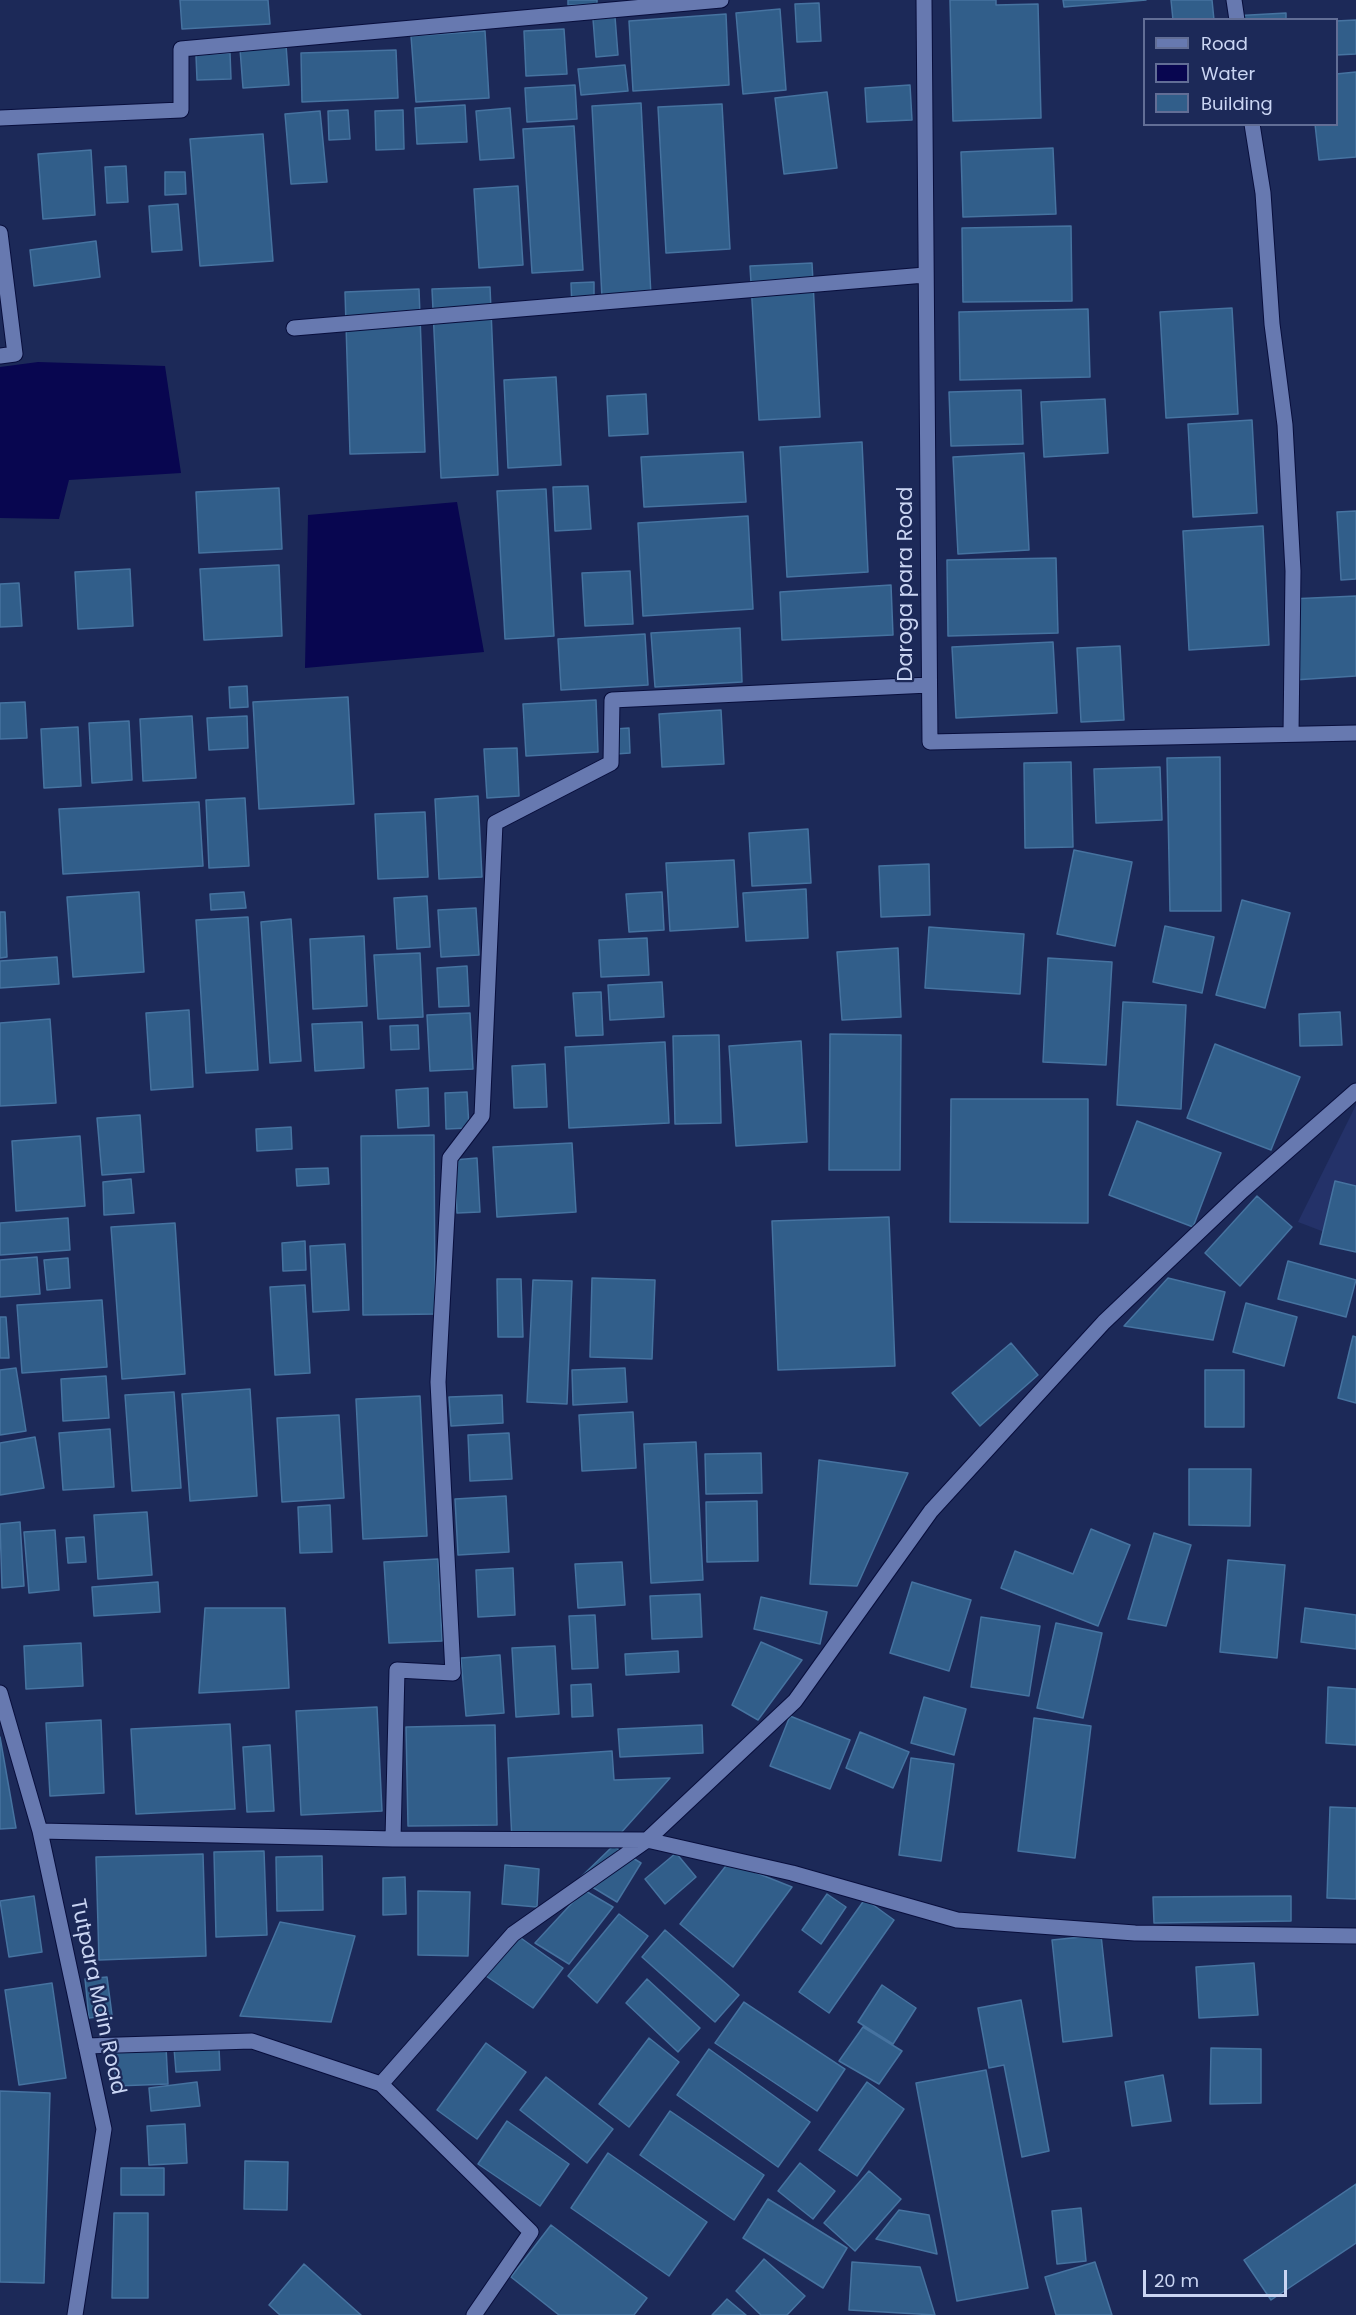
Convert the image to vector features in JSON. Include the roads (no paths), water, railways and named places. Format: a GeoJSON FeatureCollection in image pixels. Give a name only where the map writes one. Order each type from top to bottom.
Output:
{"type":"FeatureCollection","features":[{"type":"Feature","properties":{"kind":"street"},"geometry":{"type":"LineString","coordinates":[[0,118],[181,110],[181,49],[721,0]]}},
{"type":"Feature","properties":{"kind":"street","name":"Daroga para Road"},"geometry":{"type":"LineString","coordinates":[[924,0],[930,742],[1356,733]]}},
{"type":"Feature","properties":{"kind":"street"},"geometry":{"type":"LineString","coordinates":[[1234,0],[1237,18]]}},
{"type":"Feature","properties":{"kind":"street"},"geometry":{"type":"LineString","coordinates":[[1252,126],[1263,193],[1272,324],[1285,425],[1293,571],[1291,735]]}},
{"type":"Feature","properties":{"kind":"street"},"geometry":{"type":"LineString","coordinates":[[0,233],[15,354],[0,356]]}},
{"type":"Feature","properties":{"kind":"street"},"geometry":{"type":"LineString","coordinates":[[294,328],[926,275]]}},
{"type":"Feature","properties":{"kind":"street"},"geometry":{"type":"LineString","coordinates":[[393,1839],[397,1670],[453,1673],[438,1382],[450,1158],[482,1116],[495,823],[611,763],[612,700],[928,685]]}},
{"type":"Feature","properties":{"kind":"street"},"geometry":{"type":"LineString","coordinates":[[381,2084],[513,1934],[646,1840],[795,1701],[931,1511],[1104,1322],[1242,1191],[1356,1091]]}},
{"type":"Feature","properties":{"kind":"street","name":"Tutpara Main Road"},"geometry":{"type":"LineString","coordinates":[[0,1693],[40,1831],[104,2129],[75,2315]]}},
{"type":"Feature","properties":{"kind":"street"},"geometry":{"type":"LineString","coordinates":[[40,1831],[393,1839],[646,1840],[792,1873],[957,1920],[1135,1933],[1356,1936]]}},
{"type":"Feature","properties":{"kind":"street"},"geometry":{"type":"LineString","coordinates":[[86,2046],[252,2042],[381,2084],[531,2232],[474,2315]]}},
{"type":"Feature","properties":{"kind":"water"},"geometry":{"type":"Polygon","coordinates":[[[38,362],[165,366],[181,473],[69,480],[59,519],[0,518],[0,367],[38,362]]]}},
{"type":"Feature","properties":{"kind":"water"},"geometry":{"type":"Polygon","coordinates":[[[457,502],[484,652],[305,668],[308,515],[457,502]]]}}]}
